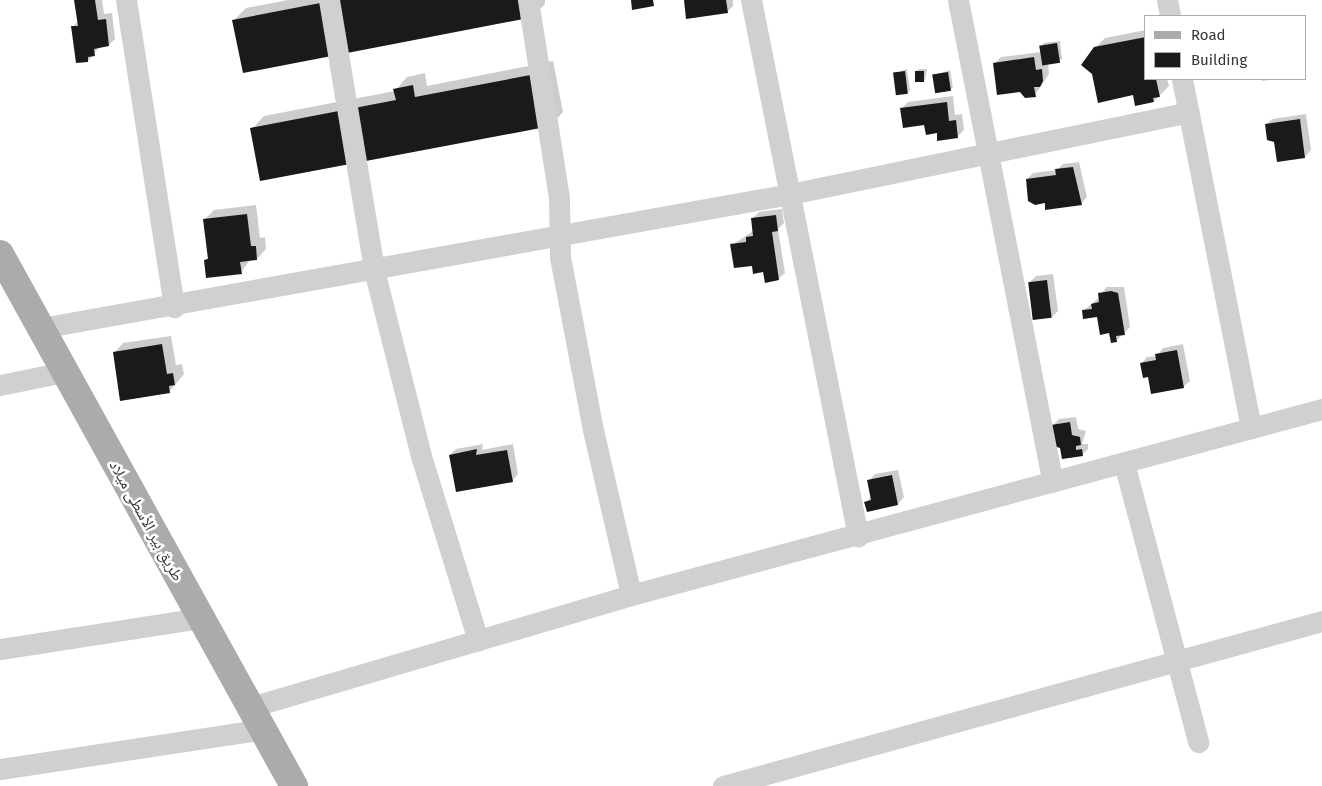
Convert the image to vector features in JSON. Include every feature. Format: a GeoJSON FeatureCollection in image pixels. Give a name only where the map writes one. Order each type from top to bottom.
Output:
{"type":"FeatureCollection","features":[{"type":"Feature","properties":{"kind":"main road","name":"طريق بير الأسطى ميلاد"},"geometry":{"type":"LineString","coordinates":[[0,254],[294,786]]}},
{"type":"Feature","properties":{"kind":"street"},"geometry":{"type":"LineString","coordinates":[[126,0],[174,306]]}},
{"type":"Feature","properties":{"kind":"street"},"geometry":{"type":"LineString","coordinates":[[329,0],[374,270],[421,456],[478,640]]}},
{"type":"Feature","properties":{"kind":"street"},"geometry":{"type":"LineString","coordinates":[[528,0],[559,198],[560,256],[593,430],[631,595]]}},
{"type":"Feature","properties":{"kind":"street"},"geometry":{"type":"LineString","coordinates":[[751,0],[858,536]]}},
{"type":"Feature","properties":{"kind":"street"},"geometry":{"type":"LineString","coordinates":[[958,0],[1053,482]]}},
{"type":"Feature","properties":{"kind":"street"},"geometry":{"type":"LineString","coordinates":[[1167,0],[1170,15]]}},
{"type":"Feature","properties":{"kind":"street"},"geometry":{"type":"LineString","coordinates":[[1182,80],[1251,428]]}},
{"type":"Feature","properties":{"kind":"street"},"geometry":{"type":"LineString","coordinates":[[41,328],[174,306],[560,234],[790,194],[1189,112]]}},
{"type":"Feature","properties":{"kind":"street"},"geometry":{"type":"LineString","coordinates":[[0,384],[64,372]]}},
{"type":"Feature","properties":{"kind":"street"},"geometry":{"type":"LineString","coordinates":[[0,769],[257,718],[478,640],[631,595],[858,536],[1322,409]]}},
{"type":"Feature","properties":{"kind":"street"},"geometry":{"type":"LineString","coordinates":[[1124,462],[1198,742]]}},
{"type":"Feature","properties":{"kind":"street"},"geometry":{"type":"LineString","coordinates":[[0,649],[200,618]]}},
{"type":"Feature","properties":{"kind":"street"},"geometry":{"type":"LineString","coordinates":[[723,786],[1322,621]]}},
{"type":"Feature","properties":{"kind":"building"},"geometry":{"type":"Polygon","coordinates":[[[74,0],[95,0],[98,20],[106,19],[109,46],[94,49],[95,56],[88,57],[88,62],[76,63],[71,26],[78,26],[74,0]]]}},
{"type":"Feature","properties":{"kind":"building"},"geometry":{"type":"Polygon","coordinates":[[[336,0],[530,0],[534,17],[243,73],[232,20],[336,0]]]}},
{"type":"Feature","properties":{"kind":"building"},"geometry":{"type":"Polygon","coordinates":[[[631,0],[653,0],[654,6],[632,10],[631,0]]]}},
{"type":"Feature","properties":{"kind":"building"},"geometry":{"type":"Polygon","coordinates":[[[684,0],[726,0],[728,13],[686,19],[684,0]]]}},
{"type":"Feature","properties":{"kind":"building"},"geometry":{"type":"Polygon","coordinates":[[[1144,37],[1144,80],[1156,80],[1160,97],[1153,98],[1154,102],[1135,106],[1133,95],[1098,103],[1092,74],[1081,65],[1094,47],[1144,37]]]}},
{"type":"Feature","properties":{"kind":"building"},"geometry":{"type":"Polygon","coordinates":[[[1057,43],[1060,63],[1042,66],[1039,46],[1057,43]]]}},
{"type":"Feature","properties":{"kind":"building"},"geometry":{"type":"Polygon","coordinates":[[[1034,57],[1036,70],[1042,69],[1043,81],[1040,87],[1034,87],[1036,97],[1025,98],[1020,92],[997,95],[993,63],[1034,57]]]}},
{"type":"Feature","properties":{"kind":"building"},"geometry":{"type":"Polygon","coordinates":[[[905,71],[908,94],[896,95],[893,72],[905,71]]]}},
{"type":"Feature","properties":{"kind":"building"},"geometry":{"type":"Polygon","coordinates":[[[915,71],[924,71],[924,82],[915,82],[915,71]]]}},
{"type":"Feature","properties":{"kind":"building"},"geometry":{"type":"Polygon","coordinates":[[[948,72],[951,91],[935,93],[932,75],[948,72]]]}},
{"type":"Feature","properties":{"kind":"building"},"geometry":{"type":"Polygon","coordinates":[[[541,73],[551,126],[260,181],[250,128],[396,100],[393,89],[413,85],[415,97],[541,73]]]}},
{"type":"Feature","properties":{"kind":"building"},"geometry":{"type":"Polygon","coordinates":[[[947,102],[949,121],[956,120],[958,138],[937,141],[937,133],[926,135],[924,125],[903,128],[900,108],[947,102]]]}},
{"type":"Feature","properties":{"kind":"building"},"geometry":{"type":"Polygon","coordinates":[[[1300,119],[1305,158],[1277,162],[1274,142],[1267,140],[1265,124],[1300,119]]]}},
{"type":"Feature","properties":{"kind":"building"},"geometry":{"type":"Polygon","coordinates":[[[1073,167],[1082,205],[1045,210],[1045,203],[1035,205],[1028,201],[1026,179],[1056,175],[1055,169],[1073,167]]]}},
{"type":"Feature","properties":{"kind":"building"},"geometry":{"type":"Polygon","coordinates":[[[247,214],[251,246],[256,246],[257,260],[240,262],[242,274],[206,278],[204,260],[208,259],[203,219],[247,214]]]}},
{"type":"Feature","properties":{"kind":"building"},"geometry":{"type":"Polygon","coordinates":[[[776,215],[778,231],[772,232],[779,280],[765,283],[763,272],[753,274],[752,266],[734,268],[730,244],[746,242],[746,237],[753,236],[751,218],[776,215]]]}},
{"type":"Feature","properties":{"kind":"building"},"geometry":{"type":"Polygon","coordinates":[[[1047,280],[1052,318],[1033,320],[1028,282],[1047,280]]]}},
{"type":"Feature","properties":{"kind":"building"},"geometry":{"type":"Polygon","coordinates":[[[1111,291],[1118,293],[1125,335],[1116,336],[1117,342],[1111,343],[1109,333],[1100,335],[1097,317],[1083,319],[1082,310],[1092,309],[1091,304],[1099,302],[1098,293],[1111,291]]]}},
{"type":"Feature","properties":{"kind":"building"},"geometry":{"type":"Polygon","coordinates":[[[162,344],[167,374],[173,373],[175,385],[169,386],[170,393],[120,401],[113,352],[162,344]]]}},
{"type":"Feature","properties":{"kind":"building"},"geometry":{"type":"Polygon","coordinates":[[[1177,350],[1184,388],[1151,394],[1148,377],[1143,378],[1140,363],[1156,360],[1155,354],[1177,350]]]}},
{"type":"Feature","properties":{"kind":"building"},"geometry":{"type":"Polygon","coordinates":[[[1070,422],[1072,435],[1080,437],[1081,445],[1076,446],[1076,450],[1082,449],[1083,456],[1062,459],[1060,448],[1054,446],[1051,425],[1070,422]]]}},
{"type":"Feature","properties":{"kind":"building"},"geometry":{"type":"Polygon","coordinates":[[[477,449],[476,455],[507,450],[513,482],[456,492],[449,455],[477,449]]]}},
{"type":"Feature","properties":{"kind":"building"},"geometry":{"type":"Polygon","coordinates":[[[892,475],[898,505],[867,512],[864,502],[871,500],[867,480],[892,475]]]}}]}
